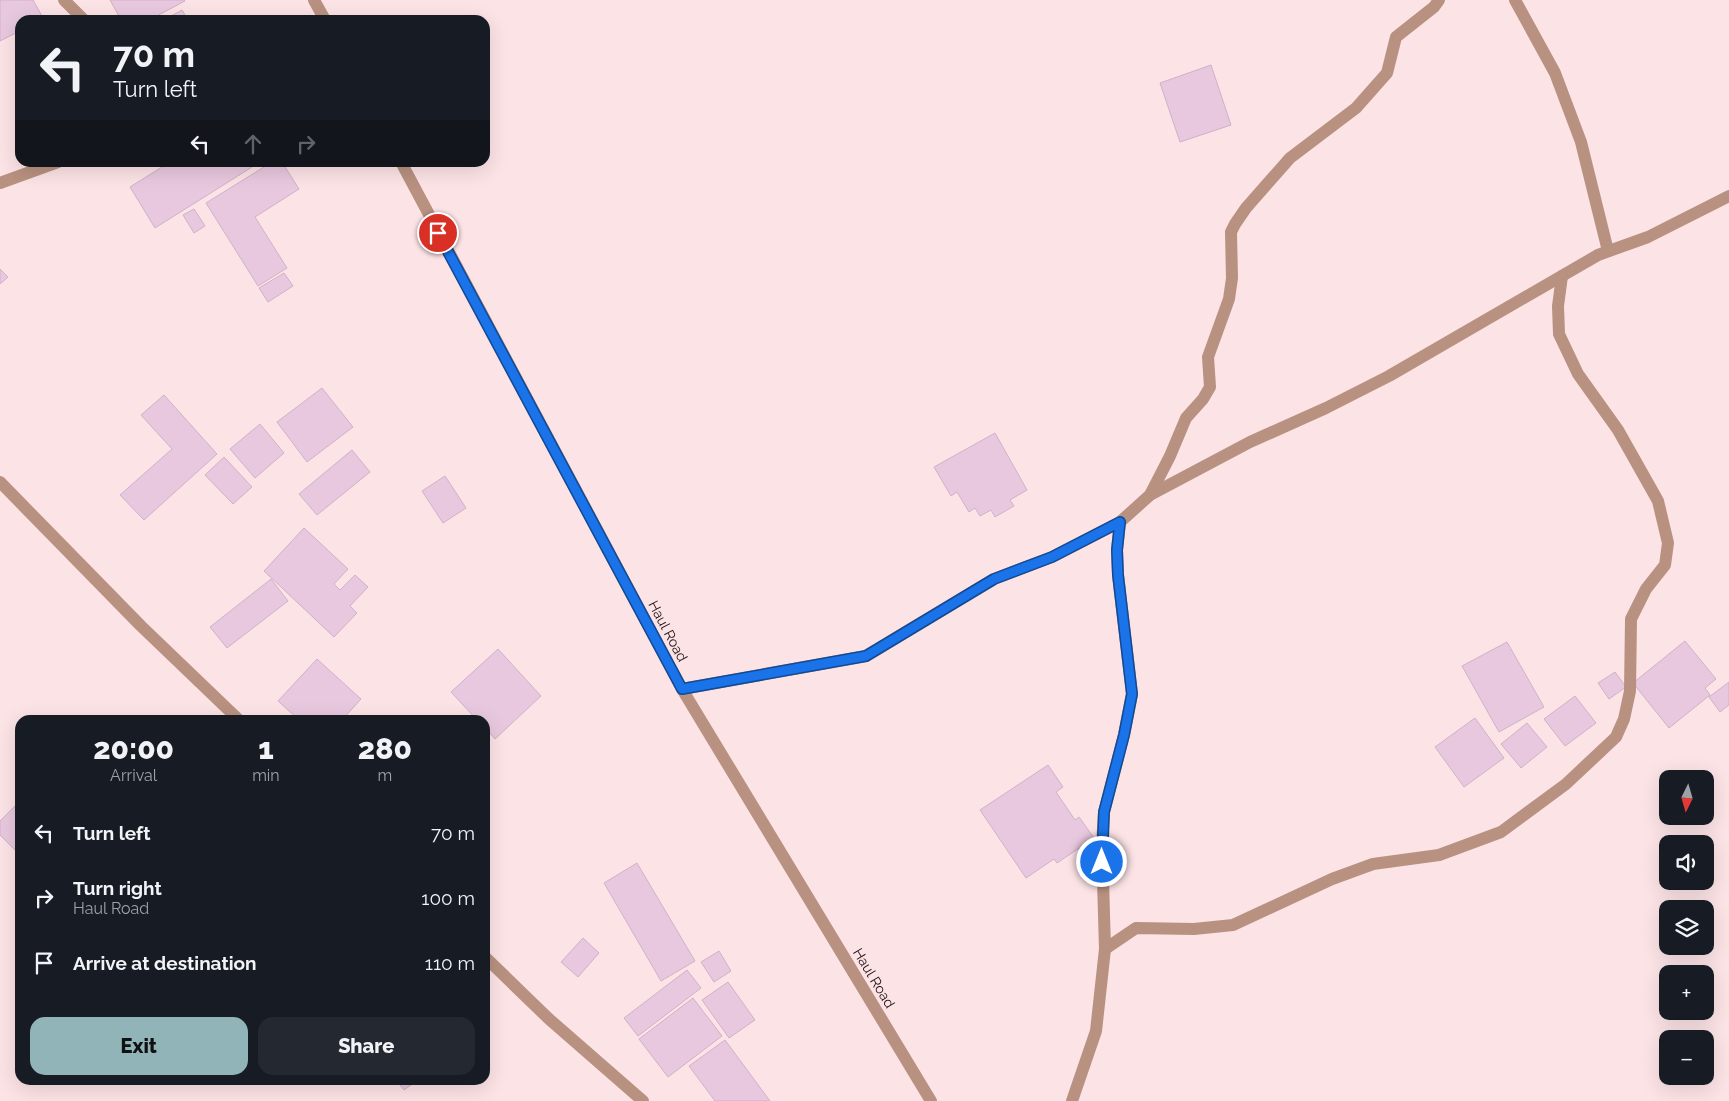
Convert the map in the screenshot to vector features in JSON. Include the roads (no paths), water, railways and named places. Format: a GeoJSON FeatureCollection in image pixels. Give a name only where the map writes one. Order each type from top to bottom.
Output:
{"type":"FeatureCollection","features":[{"type":"Feature","properties":{"kind":"street"},"geometry":{"type":"LineString","coordinates":[[64,0],[79,15]]}},
{"type":"Feature","properties":{"kind":"street"},"geometry":{"type":"LineString","coordinates":[[314,0],[322,15]]}},
{"type":"Feature","properties":{"kind":"street"},"geometry":{"type":"LineString","coordinates":[[1150,495],[1170,456],[1186,418],[1210,387],[1208,357],[1229,299],[1232,278],[1231,232],[1234,224],[1290,158],[1356,108],[1387,73],[1396,37],[1434,8],[1438,0]]}},
{"type":"Feature","properties":{"kind":"street"},"geometry":{"type":"LineString","coordinates":[[1514,0],[1555,74],[1581,142],[1608,251]]}},
{"type":"Feature","properties":{"kind":"street"},"geometry":{"type":"LineString","coordinates":[[0,183],[44,167]]}},
{"type":"Feature","properties":{"kind":"street","name":"Haul Road"},"geometry":{"type":"LineString","coordinates":[[404,167],[682,689],[931,1101]]}},
{"type":"Feature","properties":{"kind":"street"},"geometry":{"type":"LineString","coordinates":[[682,689],[866,656],[994,579],[1052,557],[1120,522],[1150,495],[1250,442],[1326,408],[1388,376],[1598,255],[1648,237],[1729,196]]}},
{"type":"Feature","properties":{"kind":"street"},"geometry":{"type":"LineString","coordinates":[[1105,949],[1136,928],[1194,929],[1233,925],[1332,878],[1373,864],[1440,855],[1502,832],[1566,784],[1616,737],[1624,719],[1630,691],[1631,619],[1646,589],[1665,565],[1668,543],[1658,501],[1618,430],[1578,374],[1558,334],[1558,306],[1562,276]]}},
{"type":"Feature","properties":{"kind":"street"},"geometry":{"type":"LineString","coordinates":[[0,482],[141,626],[235,715]]}},
{"type":"Feature","properties":{"kind":"street"},"geometry":{"type":"LineString","coordinates":[[1072,1101],[1096,1031],[1105,949],[1102,845],[1104,812],[1124,735],[1132,694],[1118,575],[1117,550],[1120,522]]}},
{"type":"Feature","properties":{"kind":"street"},"geometry":{"type":"LineString","coordinates":[[490,962],[549,1019],[643,1101]]}}]}
